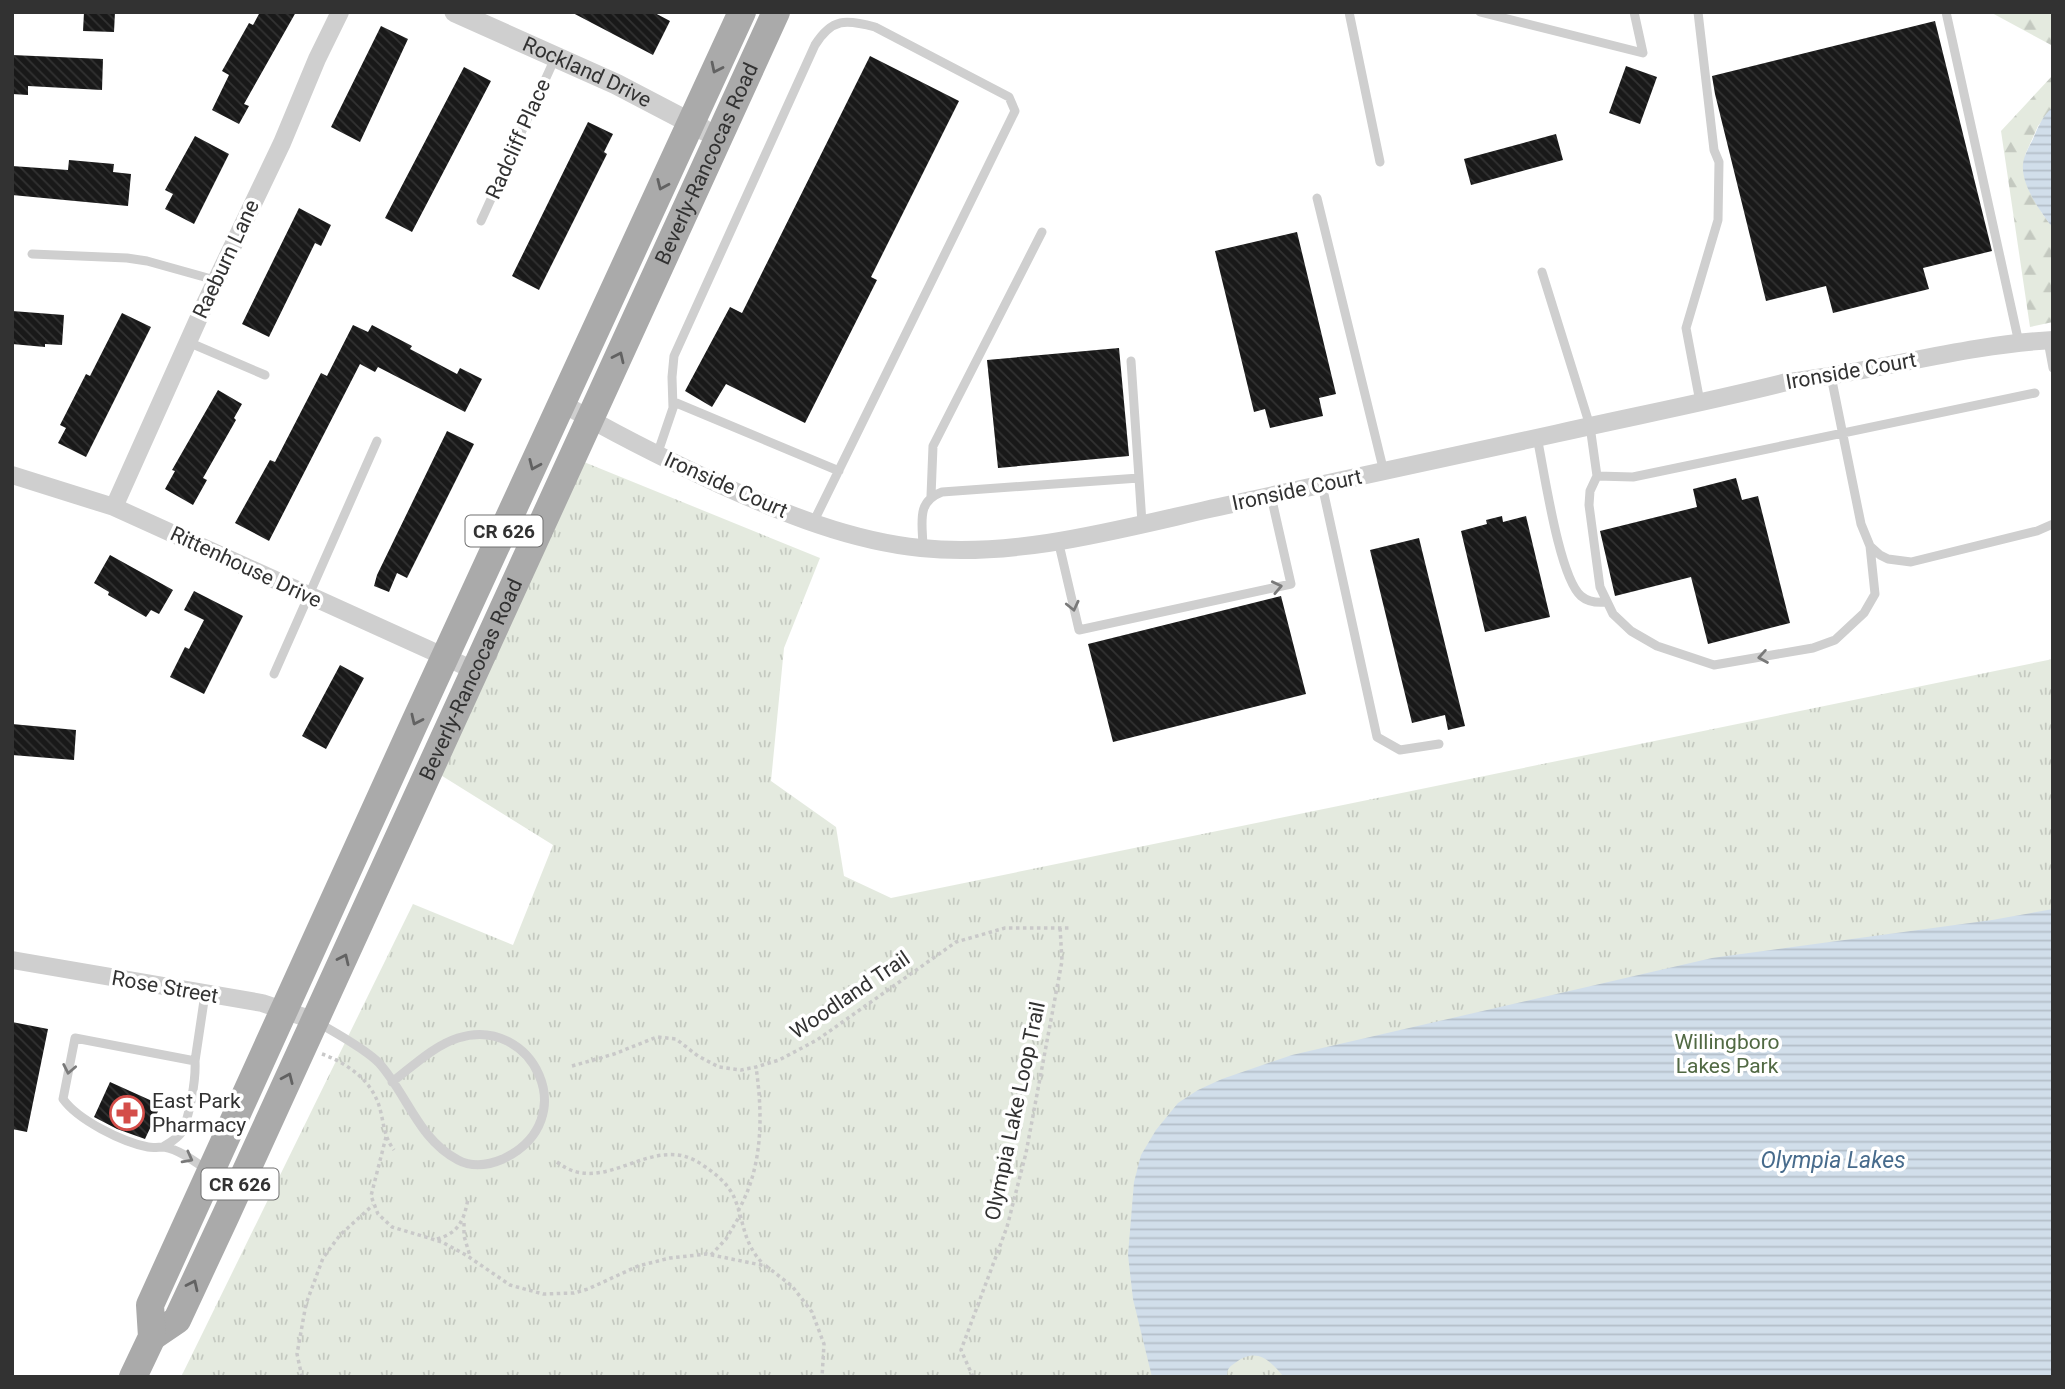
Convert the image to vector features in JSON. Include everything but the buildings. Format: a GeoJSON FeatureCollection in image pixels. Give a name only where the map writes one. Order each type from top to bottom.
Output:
{"type":"FeatureCollection","features":[{"type":"Feature","properties":{"kind":"main road","name":"Beverly-Rancocas Road"},"geometry":{"type":"LineString","coordinates":[[133,1377],[152,1337],[150,1305],[742,12]]}},
{"type":"Feature","properties":{"kind":"main road","name":"Beverly-Rancocas Road"},"geometry":{"type":"LineString","coordinates":[[152,1337],[177,1320],[776,12]]}},
{"type":"Feature","properties":{"kind":"street","name":"Raeburn Lane"},"geometry":{"type":"LineString","coordinates":[[114,507],[215,280],[282,143],[340,12]]}},
{"type":"Feature","properties":{"kind":"street","name":"Rockland Drive"},"geometry":{"type":"LineString","coordinates":[[455,12],[616,84],[719,137]]}},
{"type":"Feature","properties":{"kind":"street","name":"Ironside Court"},"geometry":{"type":"LineString","coordinates":[[562,403],[657,455],[813,523],[882,542],[923,549],[982,549],[1058,540],[1142,523],[1787,382],[1957,351],[2051,340]]}},
{"type":"Feature","properties":{"kind":"street","name":"Rittenhouse Drive"},"geometry":{"type":"LineString","coordinates":[[12,475],[114,507],[476,671]]}},
{"type":"Feature","properties":{"kind":"street","name":"Rose Street"},"geometry":{"type":"LineString","coordinates":[[12,960],[262,1003],[316,1021]]}},
{"type":"Feature","properties":{"kind":"lane"},"geometry":{"type":"LineString","coordinates":[[1349,12],[1380,162]]}},
{"type":"Feature","properties":{"kind":"lane"},"geometry":{"type":"LineString","coordinates":[[1480,12],[1643,54],[1634,12]]}},
{"type":"Feature","properties":{"kind":"lane"},"geometry":{"type":"LineString","coordinates":[[1698,12],[1714,150],[1719,162],[1717,220],[1686,328],[1700,402]]}},
{"type":"Feature","properties":{"kind":"lane"},"geometry":{"type":"LineString","coordinates":[[1945,12],[2019,343]]}},
{"type":"Feature","properties":{"kind":"lane"},"geometry":{"type":"LineString","coordinates":[[657,455],[674,402],[674,356],[815,45],[824,31],[837,22],[858,22],[876,27],[1009,97],[1016,111],[813,523]]}},
{"type":"Feature","properties":{"kind":"lane","name":"Radcliff Place"},"geometry":{"type":"LineString","coordinates":[[481,221],[555,58]]}},
{"type":"Feature","properties":{"kind":"lane"},"geometry":{"type":"LineString","coordinates":[[1317,198],[1384,472]]}},
{"type":"Feature","properties":{"kind":"lane"},"geometry":{"type":"LineString","coordinates":[[923,549],[923,509],[931,496],[933,446],[1042,232]]}},
{"type":"Feature","properties":{"kind":"lane"},"geometry":{"type":"LineString","coordinates":[[32,254],[128,258],[215,280]]}},
{"type":"Feature","properties":{"kind":"lane"},"geometry":{"type":"LineString","coordinates":[[1542,272],[1590,426],[1597,476],[1590,491],[1589,505],[1600,587],[1613,614],[1631,632],[1657,646],[1714,665],[1813,648],[1835,640],[1864,613],[1875,594],[1870,546],[1861,524],[1831,376]]}},
{"type":"Feature","properties":{"kind":"lane"},"geometry":{"type":"LineString","coordinates":[[2051,340],[2053,368]]}},
{"type":"Feature","properties":{"kind":"lane"},"geometry":{"type":"LineString","coordinates":[[188,342],[265,375]]}},
{"type":"Feature","properties":{"kind":"lane"},"geometry":{"type":"LineString","coordinates":[[1131,361],[1142,523]]}},
{"type":"Feature","properties":{"kind":"lane"},"geometry":{"type":"LineString","coordinates":[[1597,476],[1633,477],[2035,393]]}},
{"type":"Feature","properties":{"kind":"lane"},"geometry":{"type":"LineString","coordinates":[[674,402],[839,471]]}},
{"type":"Feature","properties":{"kind":"lane"},"geometry":{"type":"LineString","coordinates":[[1537,438],[1563,561],[1571,582],[1581,596],[1595,603],[1607,602]]}},
{"type":"Feature","properties":{"kind":"lane"},"geometry":{"type":"LineString","coordinates":[[274,674],[377,441]]}},
{"type":"Feature","properties":{"kind":"lane"},"geometry":{"type":"LineString","coordinates":[[931,496],[942,492],[1139,478]]}},
{"type":"Feature","properties":{"kind":"lane"},"geometry":{"type":"LineString","coordinates":[[1322,485],[1377,737],[1400,750],[1439,744]]}},
{"type":"Feature","properties":{"kind":"lane"},"geometry":{"type":"LineString","coordinates":[[1058,540],[1079,630],[1291,584],[1271,496]]}},
{"type":"Feature","properties":{"kind":"lane"},"geometry":{"type":"LineString","coordinates":[[1870,546],[1888,559],[1911,562],[2037,531],[2053,524]]}},
{"type":"Feature","properties":{"kind":"lane"},"geometry":{"type":"LineString","coordinates":[[163,1147],[179,1136],[186,1122],[205,994]]}},
{"type":"Feature","properties":{"kind":"lane"},"geometry":{"type":"LineString","coordinates":[[316,1021],[378,1062],[420,1126],[439,1147],[460,1162],[487,1166],[512,1154],[536,1135],[545,1108],[543,1082],[528,1056],[505,1040],[481,1034],[457,1039],[430,1053],[392,1082]]}},
{"type":"Feature","properties":{"kind":"lane"},"geometry":{"type":"LineString","coordinates":[[195,1060],[75,1038],[63,1099],[71,1110],[85,1119],[146,1147],[163,1147],[188,1156],[210,1172]]}},
{"type":"Feature","properties":{"kind":"path","name":"Olympia Lake Loop Trail"},"geometry":{"type":"LineString","coordinates":[[973,1377],[961,1350],[1007,1227],[1026,1153],[1062,961],[1060,927]]}},
{"type":"Feature","properties":{"kind":"path","name":"Woodland Trail"},"geometry":{"type":"LineString","coordinates":[[572,1066],[614,1054],[657,1037],[676,1039],[698,1056],[719,1067],[741,1070],[755,1067],[779,1060],[817,1040],[956,942],[1004,929],[1071,928]]}},
{"type":"Feature","properties":{"kind":"path"},"geometry":{"type":"LineString","coordinates":[[320,1053],[351,1069],[366,1083],[379,1104],[386,1137],[394,1150]]}},
{"type":"Feature","properties":{"kind":"path"},"geometry":{"type":"LineString","coordinates":[[711,1255],[726,1238],[750,1190],[757,1160],[761,1106],[755,1067]]}},
{"type":"Feature","properties":{"kind":"path"},"geometry":{"type":"LineString","coordinates":[[386,1137],[373,1184],[373,1205],[378,1214],[392,1227],[435,1240],[471,1258],[510,1285],[543,1294],[560,1294],[588,1289],[654,1260],[711,1255],[766,1266]]}},
{"type":"Feature","properties":{"kind":"path"},"geometry":{"type":"LineString","coordinates":[[557,1162],[582,1175],[596,1174],[649,1157],[670,1154],[687,1155],[702,1164],[729,1187],[748,1243],[766,1266],[792,1286],[812,1312],[824,1344],[821,1377]]}},
{"type":"Feature","properties":{"kind":"path"},"geometry":{"type":"LineString","coordinates":[[468,1199],[464,1236],[471,1258]]}},
{"type":"Feature","properties":{"kind":"path"},"geometry":{"type":"LineString","coordinates":[[302,1377],[298,1354],[306,1304],[323,1258],[340,1235],[373,1205]]}},
{"type":"Feature","properties":{"kind":"path"},"geometry":{"type":"LineString","coordinates":[[435,1240],[453,1233],[464,1220]]}},
{"type":"Feature","properties":{"kind":"green space"},"geometry":{"type":"Polygon","coordinates":[[[2053,12],[2053,46],[1992,13],[2053,12]]]}},
{"type":"Feature","properties":{"kind":"green space"},"geometry":{"type":"Polygon","coordinates":[[[2053,75],[2053,107],[2038,126],[2025,155],[2026,182],[2053,228],[2053,322],[2030,327],[2001,131],[2053,75]]]}},
{"type":"Feature","properties":{"kind":"green space","name":"Willingboro Lakes Park"},"geometry":{"type":"Polygon","coordinates":[[[584,462],[820,558],[784,648],[771,781],[836,827],[844,876],[891,898],[2053,659],[2053,1377],[181,1377],[413,904],[513,945],[553,845],[439,774],[584,462]]]}},
{"type":"Feature","properties":{"kind":"water"},"geometry":{"type":"Polygon","coordinates":[[[2053,107],[2053,228],[2028,190],[2023,164],[2039,126],[2053,107]]]}},
{"type":"Feature","properties":{"kind":"water","name":"Olympia Lakes"},"geometry":{"type":"Polygon","coordinates":[[[2053,909],[2053,1377],[1284,1377],[1262,1357],[1249,1356],[1233,1364],[1227,1377],[1152,1377],[1133,1299],[1128,1255],[1134,1182],[1141,1155],[1156,1130],[1178,1103],[1198,1090],[1292,1055],[1712,958],[1992,920],[2053,909]]]}},
{"type":"Feature","properties":{"kind":"place","name":"East Park Pharmacy"},"geometry":{"type":"Point","coordinates":[127,1113]}}]}
